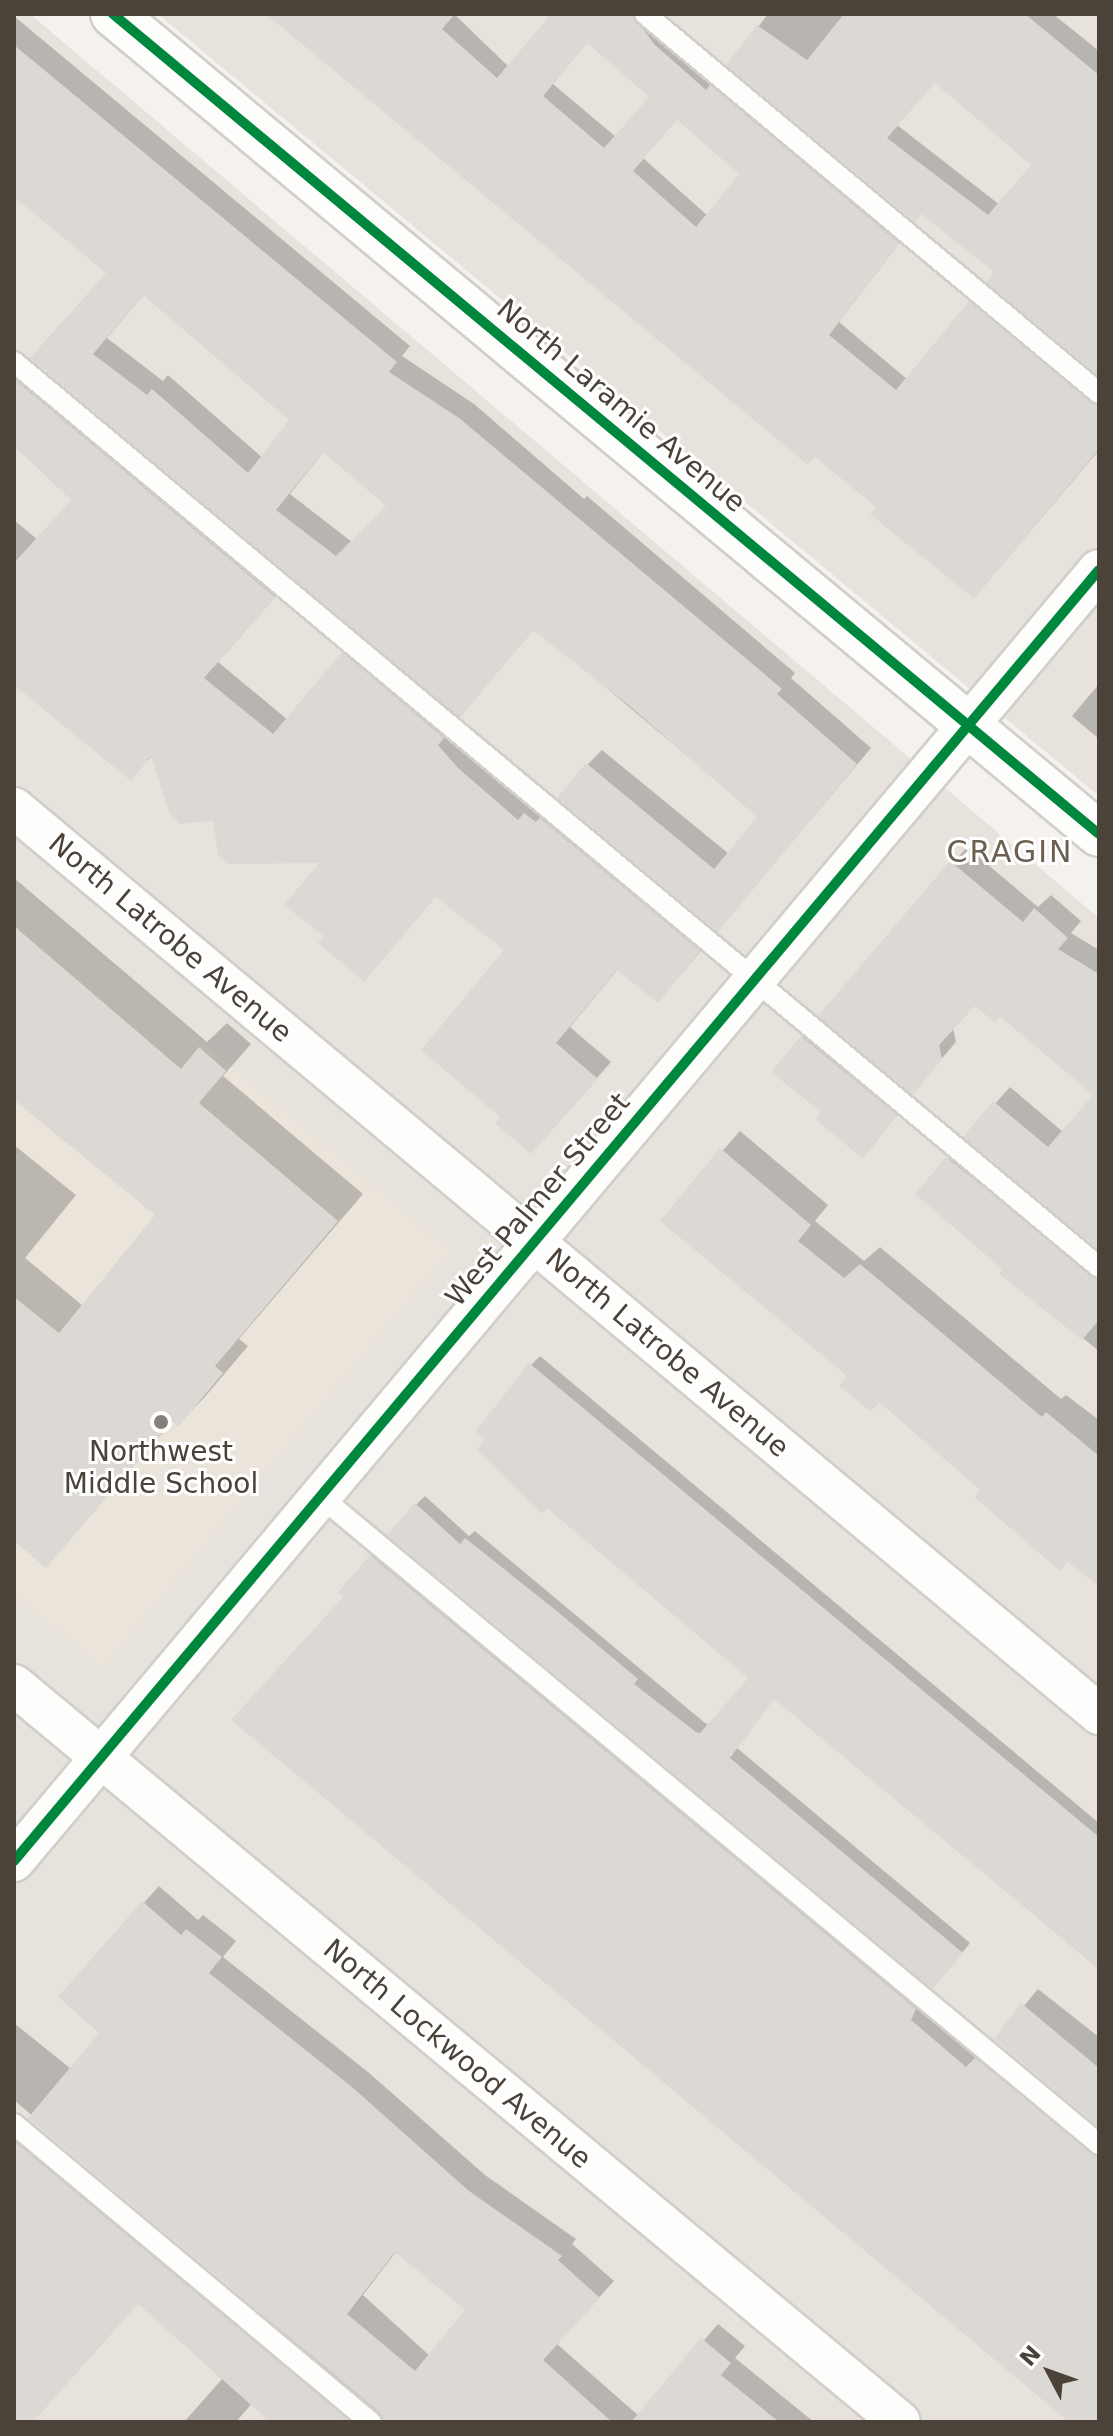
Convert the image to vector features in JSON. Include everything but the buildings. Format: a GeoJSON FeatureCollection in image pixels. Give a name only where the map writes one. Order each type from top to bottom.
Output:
{"type":"FeatureCollection","features":[{"type":"Feature","properties":{"kind":"street","name":"North Laramie Avenue"},"geometry":{"type":"LineString","coordinates":[[113,14],[1099,834]]}},
{"type":"Feature","properties":{"kind":"street","name":"West Palmer Street"},"geometry":{"type":"LineString","coordinates":[[14,1861],[1099,570]]}},
{"type":"Feature","properties":{"kind":"street","name":"North Latrobe Avenue"},"geometry":{"type":"LineString","coordinates":[[14,808],[1099,1714]]}},
{"type":"Feature","properties":{"kind":"street","name":"North Lockwood Avenue"},"geometry":{"type":"LineString","coordinates":[[14,1685],[900,2422]]}},
{"type":"Feature","properties":{"kind":"lane"},"geometry":{"type":"LineString","coordinates":[[645,14],[1099,393]]}},
{"type":"Feature","properties":{"kind":"lane"},"geometry":{"type":"LineString","coordinates":[[14,362],[1099,1267]]}},
{"type":"Feature","properties":{"kind":"lane"},"geometry":{"type":"LineString","coordinates":[[321,1497],[1099,2144]]}},
{"type":"Feature","properties":{"kind":"lane"},"geometry":{"type":"LineString","coordinates":[[14,2124],[371,2422]]}},
{"type":"Feature","properties":{"kind":"shaded area"},"geometry":{"type":"Polygon","coordinates":[[[14,14],[30,14],[1099,918],[1099,2422],[14,2422],[14,14]]]}},
{"type":"Feature","properties":{"kind":"shaded area"},"geometry":{"type":"Polygon","coordinates":[[[158,14],[1099,14],[1099,796],[158,14]]]}},
{"type":"Feature","properties":{"kind":"shaded area","name":"Northwest Middle School"},"geometry":{"type":"Polygon","coordinates":[[[14,884],[451,1250],[103,1668],[14,1595],[14,884]]]}},
{"type":"Feature","properties":{"kind":"cycle path"},"geometry":{"type":"LineString","coordinates":[[113,14],[1099,834]]}},
{"type":"Feature","properties":{"kind":"cycle path"},"geometry":{"type":"LineString","coordinates":[[14,1861],[1099,570]]}},
{"type":"Feature","properties":{"kind":"place","name":"Northwest Middle School"},"geometry":{"type":"Point","coordinates":[161,1422]}},
{"type":"Feature","properties":{"kind":"district","name":"CRAGIN"},"geometry":{"type":"Point","coordinates":[1010,852]}}]}
